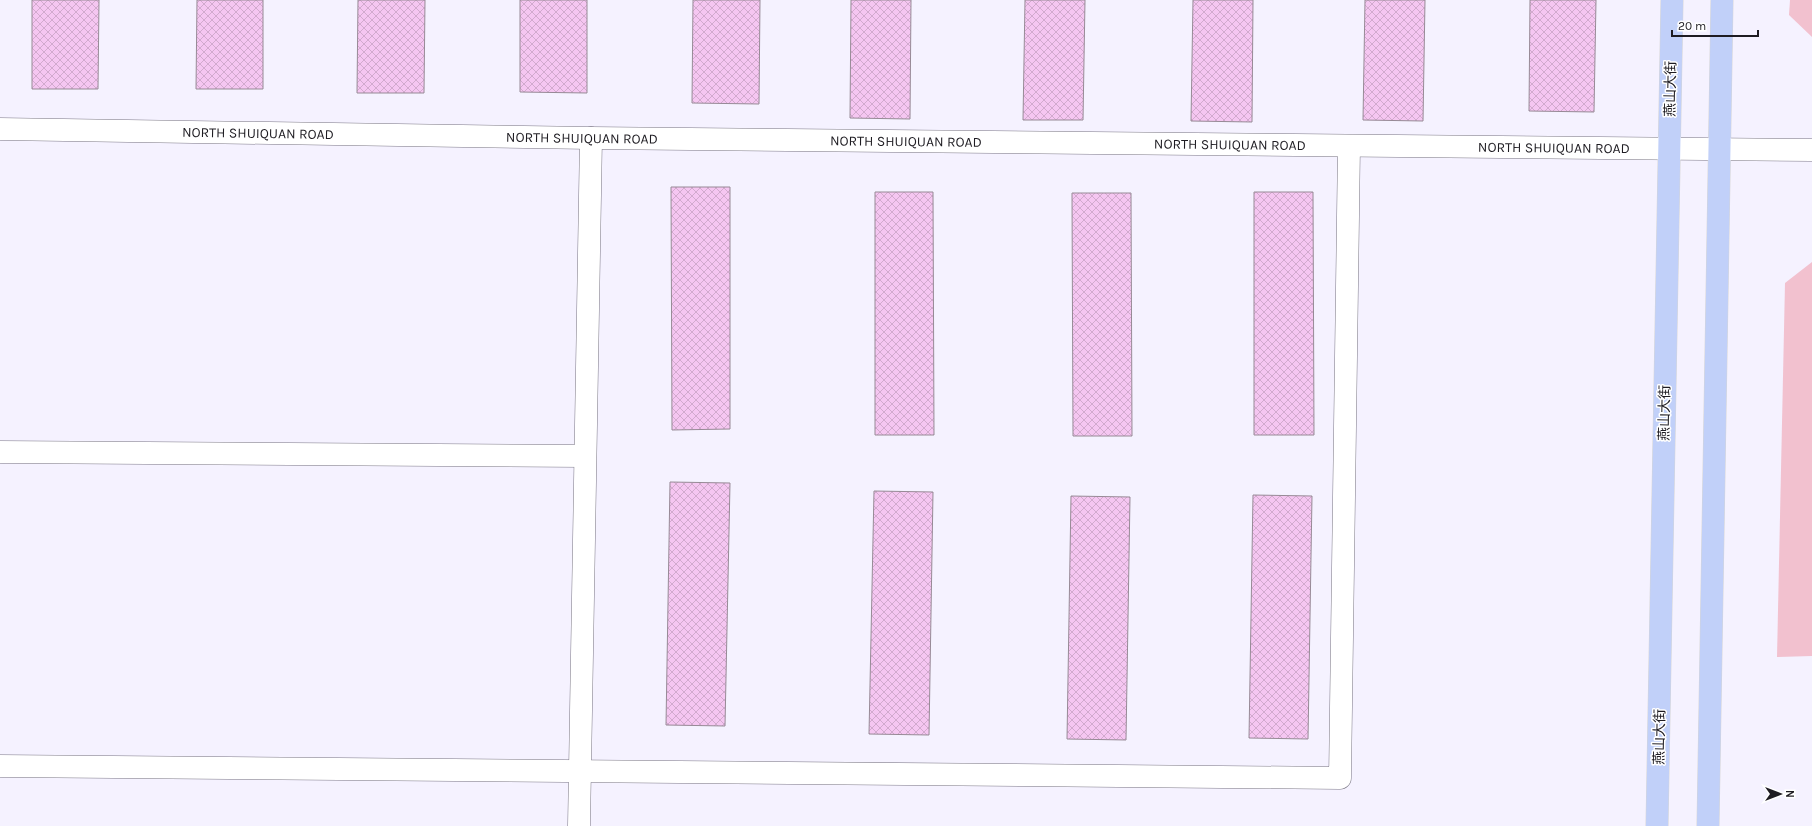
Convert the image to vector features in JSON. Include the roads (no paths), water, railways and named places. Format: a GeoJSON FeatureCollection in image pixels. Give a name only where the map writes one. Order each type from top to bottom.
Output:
{"type":"FeatureCollection","features":[{"type":"Feature","properties":{"kind":"main road","name":"燕山大街"},"geometry":{"type":"LineString","coordinates":[[1657,826],[1672,0]]}},
{"type":"Feature","properties":{"kind":"main road"},"geometry":{"type":"LineString","coordinates":[[1708,826],[1722,0]]}},
{"type":"Feature","properties":{"kind":"street","name":"NORTH SHUIQUAN ROAD"},"geometry":{"type":"LineString","coordinates":[[0,129],[591,138],[1812,150]]}},
{"type":"Feature","properties":{"kind":"street"},"geometry":{"type":"LineString","coordinates":[[579,826],[591,138]]}},
{"type":"Feature","properties":{"kind":"street"},"geometry":{"type":"LineString","coordinates":[[0,766],[1340,778],[1348,146]]}},
{"type":"Feature","properties":{"kind":"street"},"geometry":{"type":"LineString","coordinates":[[0,452],[585,456]]}}]}
